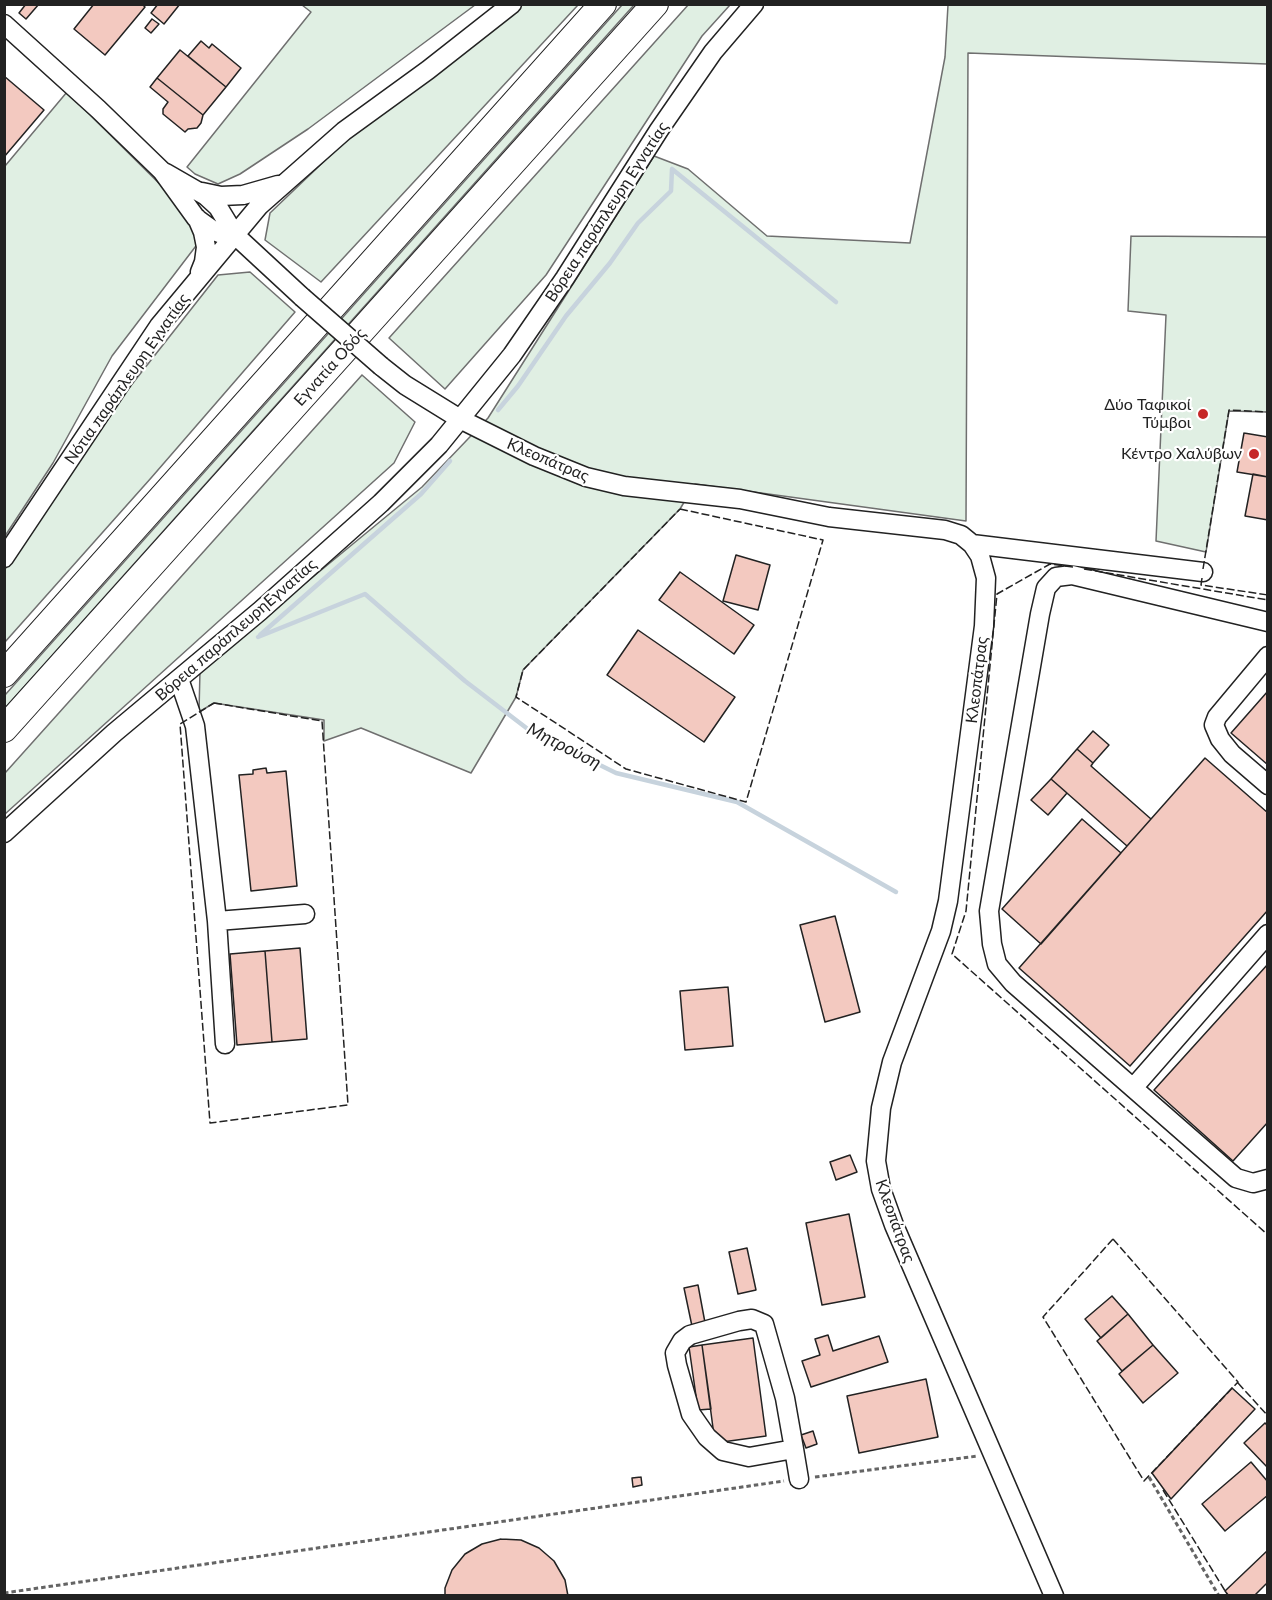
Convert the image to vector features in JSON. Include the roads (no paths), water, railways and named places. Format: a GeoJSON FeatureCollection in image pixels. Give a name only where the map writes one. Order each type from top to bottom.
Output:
{"type":"FeatureCollection","features":[{"type":"Feature","properties":{"kind":"highway"},"geometry":{"type":"LineString","coordinates":[[4,674],[603,4]]}},
{"type":"Feature","properties":{"kind":"highway","name":"Εγνατία Οδός"},"geometry":{"type":"LineString","coordinates":[[4,729],[655,4]]}},
{"type":"Feature","properties":{"kind":"street","name":"Νότια παράπλευρη Εγνατίας"},"geometry":{"type":"LineString","coordinates":[[4,558],[159,326],[259,206],[344,132],[512,4]]}},
{"type":"Feature","properties":{"kind":"street","name":"Βόρεια παράπλευρη Εγνατίας"},"geometry":{"type":"LineString","coordinates":[[460,419],[512,355],[536,321],[659,130],[713,52],[754,4]]}},
{"type":"Feature","properties":{"kind":"street"},"geometry":{"type":"LineString","coordinates":[[4,24],[162,171],[203,231],[206,247],[204,262],[198,277]]}},
{"type":"Feature","properties":{"kind":"street"},"geometry":{"type":"LineString","coordinates":[[162,171],[200,192],[218,207],[235,235]]}},
{"type":"Feature","properties":{"kind":"street"},"geometry":{"type":"LineString","coordinates":[[200,192],[221,196],[243,195],[285,183]]}},
{"type":"Feature","properties":{"kind":"street"},"geometry":{"type":"LineString","coordinates":[[196,218],[214,231],[224,235],[235,235]]}},
{"type":"Feature","properties":{"kind":"street","name":"Κλεοπάτρας"},"geometry":{"type":"LineString","coordinates":[[235,235],[381,366],[414,391],[460,419],[534,456],[604,482],[643,489],[740,499],[856,521],[945,530],[957,533],[972,544],[984,565],[985,603],[952,882],[945,919],[892,1062],[885,1087],[878,1127],[876,1161],[881,1190],[894,1225],[1054,1596]]}},
{"type":"Feature","properties":{"kind":"street","name":"Βόρεια παράπλευρηΕγνατίας"},"geometry":{"type":"LineString","coordinates":[[4,833],[105,741],[260,611],[381,503],[439,445],[460,419]]}},
{"type":"Feature","properties":{"kind":"street"},"geometry":{"type":"LineString","coordinates":[[972,544],[1203,572]]}},
{"type":"Feature","properties":{"kind":"street"},"geometry":{"type":"LineString","coordinates":[[1268,622],[1072,575],[1056,577],[1046,588],[1040,614],[989,911],[992,944],[997,964],[1013,983],[1236,1178],[1253,1183],[1268,1179]]}},
{"type":"Feature","properties":{"kind":"street"},"geometry":{"type":"LineString","coordinates":[[1268,656],[1217,717],[1214,725],[1220,739],[1232,754],[1268,785]]}},
{"type":"Feature","properties":{"kind":"street"},"geometry":{"type":"LineString","coordinates":[[179,680],[195,726],[217,921],[225,1044]]}},
{"type":"Feature","properties":{"kind":"street"},"geometry":{"type":"LineString","coordinates":[[217,921],[305,914]]}},
{"type":"Feature","properties":{"kind":"street"},"geometry":{"type":"LineString","coordinates":[[1133,1088],[1268,934]]}},
{"type":"Feature","properties":{"kind":"street"},"geometry":{"type":"LineString","coordinates":[[794,1449],[749,1457],[723,1451],[707,1437],[691,1414],[677,1365],[675,1353],[682,1341],[690,1335],[739,1321],[752,1319],[764,1324],[785,1398],[794,1449],[799,1479]]}},
{"type":"Feature","properties":{"kind":"waterway"},"geometry":{"type":"LineString","coordinates":[[672,169],[836,302]]}},
{"type":"Feature","properties":{"kind":"waterway"},"geometry":{"type":"LineString","coordinates":[[498,410],[518,386],[566,316],[610,263],[638,223],[671,191],[672,169]]}},
{"type":"Feature","properties":{"kind":"waterway"},"geometry":{"type":"LineString","coordinates":[[260,635],[421,494],[450,461]]}},
{"type":"Feature","properties":{"kind":"waterway","name":"Μητρούση"},"geometry":{"type":"LineString","coordinates":[[258,637],[365,594],[465,681],[529,730],[616,773],[737,802],[896,892]]}},
{"type":"Feature","properties":{"kind":"place","name":"Δύο Ταφικοί Τύμβοι"},"geometry":{"type":"Point","coordinates":[1203,414]}},
{"type":"Feature","properties":{"kind":"place","name":"Κέντρο Χαλύβων"},"geometry":{"type":"Point","coordinates":[1254,454]}}]}
